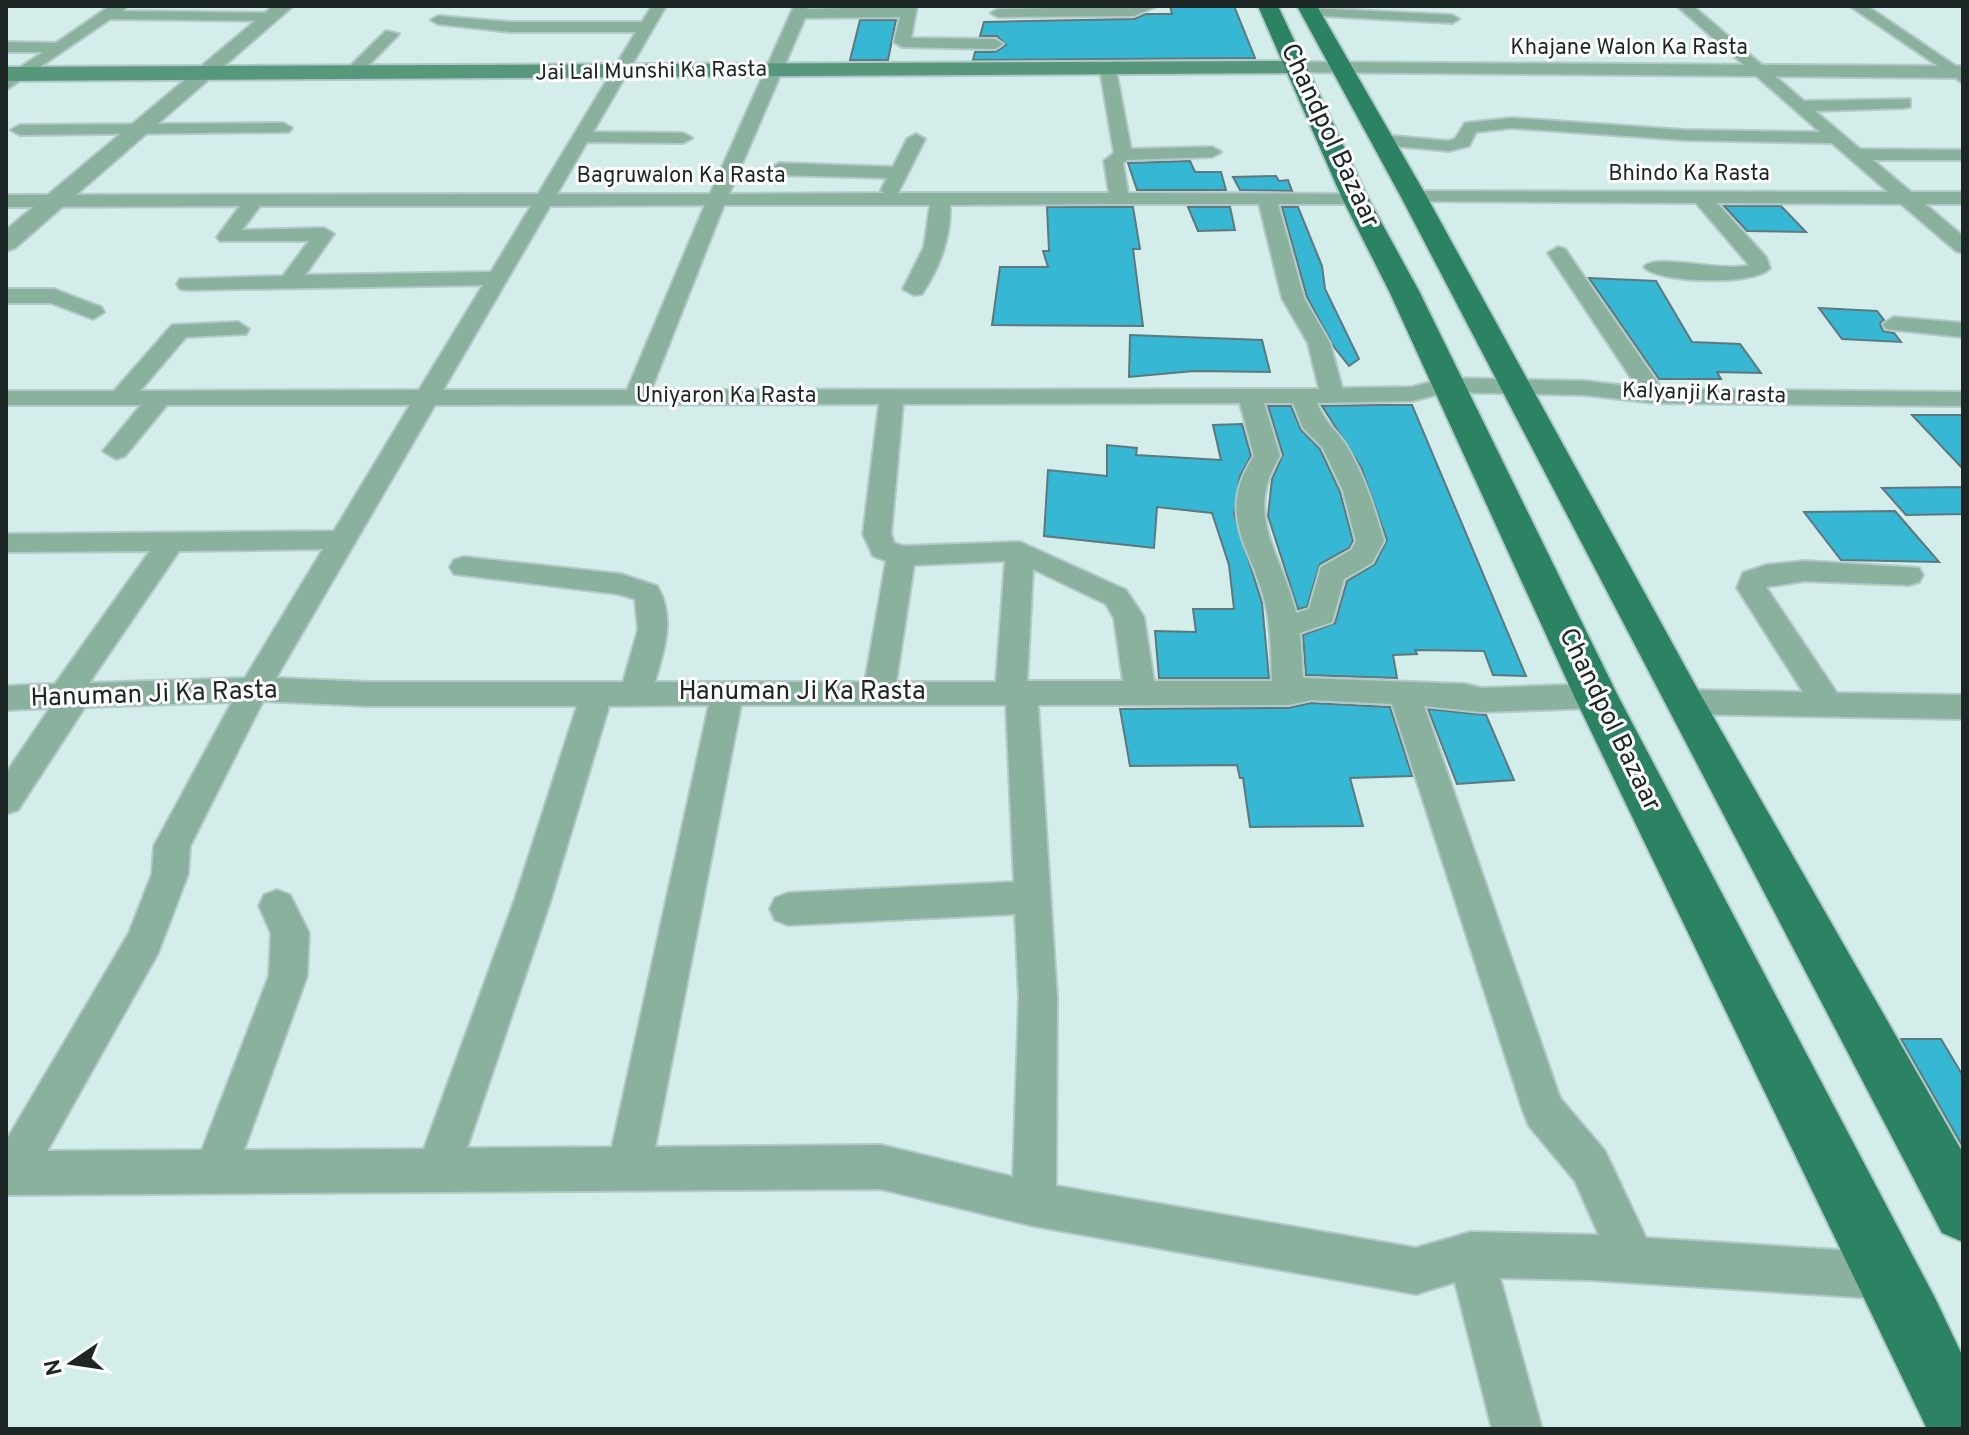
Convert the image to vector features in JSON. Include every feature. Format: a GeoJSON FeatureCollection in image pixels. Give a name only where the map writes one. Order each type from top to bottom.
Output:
{"type":"FeatureCollection","features":[{"type":"Feature","properties":{"kind":"main road","name":"Chandpol Bazaar"},"geometry":{"type":"LineString","coordinates":[[1268,6],[1355,198],[1404,291],[1596,696],[1889,1276],[1962,1429]]}},
{"type":"Feature","properties":{"kind":"main road","name":"Chandpol Bazaar"},"geometry":{"type":"LineString","coordinates":[[1309,9],[1414,197],[1683,702],[1963,1212]]}},
{"type":"Feature","properties":{"kind":"main road","name":"Jai Lal Munshi Ka Rasta"},"geometry":{"type":"LineString","coordinates":[[11,78],[205,73],[1296,68]]}},
{"type":"Feature","properties":{"kind":"street"},"geometry":{"type":"LineString","coordinates":[[9,1173],[145,941],[170,874],[172,846],[254,689],[547,200],[617,73],[659,6]]}},
{"type":"Feature","properties":{"kind":"street"},"geometry":{"type":"LineString","coordinates":[[991,71],[998,9],[1134,12],[1150,6]]}},
{"type":"Feature","properties":{"kind":"street"},"geometry":{"type":"LineString","coordinates":[[1684,6],[1963,247]]}},
{"type":"Feature","properties":{"kind":"street"},"geometry":{"type":"LineString","coordinates":[[1857,6],[1960,74]]}},
{"type":"Feature","properties":{"kind":"street"},"geometry":{"type":"LineString","coordinates":[[636,396],[719,200],[742,133],[800,10],[909,9],[901,36],[906,44],[995,44]]}},
{"type":"Feature","properties":{"kind":"street"},"geometry":{"type":"LineString","coordinates":[[1309,9],[1452,19]]}},
{"type":"Feature","properties":{"kind":"street"},"geometry":{"type":"LineString","coordinates":[[11,78],[114,10],[278,12]]}},
{"type":"Feature","properties":{"kind":"street"},"geometry":{"type":"LineString","coordinates":[[6,243],[278,12]]}},
{"type":"Feature","properties":{"kind":"street"},"geometry":{"type":"LineString","coordinates":[[438,20],[511,27],[647,27]]}},
{"type":"Feature","properties":{"kind":"street"},"geometry":{"type":"LineString","coordinates":[[352,73],[391,34]]}},
{"type":"Feature","properties":{"kind":"street"},"geometry":{"type":"LineString","coordinates":[[6,47],[60,48]]}},
{"type":"Feature","properties":{"kind":"street","name":"Khajane Walon Ka Rasta"},"geometry":{"type":"LineString","coordinates":[[1296,68],[1960,74]]}},
{"type":"Feature","properties":{"kind":"street"},"geometry":{"type":"LineString","coordinates":[[1108,70],[1123,155]]}},
{"type":"Feature","properties":{"kind":"street"},"geometry":{"type":"LineString","coordinates":[[1800,106],[1904,103]]}},
{"type":"Feature","properties":{"kind":"street"},"geometry":{"type":"LineString","coordinates":[[1383,140],[1449,146],[1463,142],[1465,132],[1471,127],[1512,123],[1684,135],[1837,138]]}},
{"type":"Feature","properties":{"kind":"street"},"geometry":{"type":"LineString","coordinates":[[20,130],[283,128]]}},
{"type":"Feature","properties":{"kind":"street"},"geometry":{"type":"LineString","coordinates":[[581,137],[683,138]]}},
{"type":"Feature","properties":{"kind":"street"},"geometry":{"type":"LineString","coordinates":[[887,200],[916,139]]}},
{"type":"Feature","properties":{"kind":"street"},"geometry":{"type":"LineString","coordinates":[[1120,200],[1113,161],[1123,155],[1212,152]]}},
{"type":"Feature","properties":{"kind":"street"},"geometry":{"type":"LineString","coordinates":[[1856,154],[1963,155]]}},
{"type":"Feature","properties":{"kind":"street"},"geometry":{"type":"LineString","coordinates":[[779,169],[898,173]]}},
{"type":"Feature","properties":{"kind":"street","name":"Bhindo Ka Rasta"},"geometry":{"type":"LineString","coordinates":[[1414,197],[1963,198]]}},
{"type":"Feature","properties":{"kind":"street"},"geometry":{"type":"LineString","coordinates":[[1267,198],[1293,298],[1319,343],[1332,394]]}},
{"type":"Feature","properties":{"kind":"street","name":"Bagruwalon Ka Rasta"},"geometry":{"type":"LineString","coordinates":[[6,201],[253,203],[1355,198]]}},
{"type":"Feature","properties":{"kind":"street"},"geometry":{"type":"LineString","coordinates":[[1654,267],[1734,274],[1760,268],[1759,261],[1702,198]]}},
{"type":"Feature","properties":{"kind":"street"},"geometry":{"type":"LineString","coordinates":[[914,289],[937,244],[941,228],[940,200]]}},
{"type":"Feature","properties":{"kind":"street"},"geometry":{"type":"LineString","coordinates":[[253,203],[227,237],[324,234],[289,282]]}},
{"type":"Feature","properties":{"kind":"street"},"geometry":{"type":"LineString","coordinates":[[1558,253],[1655,396]]}},
{"type":"Feature","properties":{"kind":"street"},"geometry":{"type":"LineString","coordinates":[[188,284],[500,278]]}},
{"type":"Feature","properties":{"kind":"street"},"geometry":{"type":"LineString","coordinates":[[6,296],[54,296],[93,312]]}},
{"type":"Feature","properties":{"kind":"street"},"geometry":{"type":"LineString","coordinates":[[1894,324],[1963,330]]}},
{"type":"Feature","properties":{"kind":"street"},"geometry":{"type":"LineString","coordinates":[[121,397],[180,330],[238,329]]}},
{"type":"Feature","properties":{"kind":"street","name":"Kalyanji Ka rasta"},"geometry":{"type":"LineString","coordinates":[[1446,385],[1514,386],[1655,396],[1963,399]]}},
{"type":"Feature","properties":{"kind":"street","name":"Uniyaron Ka Rasta"},"geometry":{"type":"LineString","coordinates":[[6,398],[1250,396],[1412,394],[1446,385]]}},
{"type":"Feature","properties":{"kind":"street"},"geometry":{"type":"LineString","coordinates":[[1283,628],[1322,615],[1331,574],[1362,556],[1370,541],[1356,491],[1332,443],[1315,428],[1302,395]]}},
{"type":"Feature","properties":{"kind":"street"},"geometry":{"type":"LineString","coordinates":[[892,396],[877,534],[883,549],[901,556],[1020,551],[1116,597],[1129,617],[1140,693]]}},
{"type":"Feature","properties":{"kind":"street"},"geometry":{"type":"LineString","coordinates":[[1250,396],[1267,456],[1254,473],[1249,491],[1250,512],[1264,566],[1279,601],[1288,693]]}},
{"type":"Feature","properties":{"kind":"street"},"geometry":{"type":"LineString","coordinates":[[116,451],[161,397]]}},
{"type":"Feature","properties":{"kind":"street"},"geometry":{"type":"LineString","coordinates":[[6,800],[68,698],[172,540]]}},
{"type":"Feature","properties":{"kind":"street"},"geometry":{"type":"LineString","coordinates":[[6,543],[343,540]]}},
{"type":"Feature","properties":{"kind":"street"},"geometry":{"type":"LineString","coordinates":[[1020,551],[1016,693],[1038,998],[1034,1204]]}},
{"type":"Feature","properties":{"kind":"street"},"geometry":{"type":"LineString","coordinates":[[879,692],[901,556]]}},
{"type":"Feature","properties":{"kind":"street"},"geometry":{"type":"LineString","coordinates":[[464,567],[621,584],[647,593],[655,609],[654,629],[636,692]]}},
{"type":"Feature","properties":{"kind":"street"},"geometry":{"type":"LineString","coordinates":[[1829,706],[1751,588],[1753,580],[1765,573],[1787,572],[1909,575]]}},
{"type":"Feature","properties":{"kind":"street","name":"Hanuman Ji Ka Rasta"},"geometry":{"type":"LineString","coordinates":[[6,698],[254,689],[369,694],[1288,693],[1311,688],[1481,700],[1596,696]]}},
{"type":"Feature","properties":{"kind":"street"},"geometry":{"type":"LineString","coordinates":[[438,1170],[533,899],[597,692]]}},
{"type":"Feature","properties":{"kind":"street"},"geometry":{"type":"LineString","coordinates":[[629,1169],[728,692]]}},
{"type":"Feature","properties":{"kind":"street"},"geometry":{"type":"LineString","coordinates":[[1404,693],[1544,1111],[1590,1166],[1633,1260]]}},
{"type":"Feature","properties":{"kind":"street"},"geometry":{"type":"LineString","coordinates":[[1683,702],[1963,707]]}},
{"type":"Feature","properties":{"kind":"street"},"geometry":{"type":"LineString","coordinates":[[788,909],[1032,897]]}},
{"type":"Feature","properties":{"kind":"street"},"geometry":{"type":"LineString","coordinates":[[215,1171],[288,976],[290,933],[277,906]]}},
{"type":"Feature","properties":{"kind":"street"},"geometry":{"type":"LineString","coordinates":[[9,1173],[881,1167],[1034,1204],[1416,1271],[1471,1255],[1633,1260],[1889,1276]]}},
{"type":"Feature","properties":{"kind":"street"},"geometry":{"type":"LineString","coordinates":[[1471,1255],[1517,1429]]}},
{"type":"Feature","properties":{"kind":"building"},"geometry":{"type":"Polygon","coordinates":[[[1170,6],[1234,6],[1255,58],[973,60],[975,52],[995,52],[1006,45],[997,36],[980,36],[984,22],[1134,19],[1146,14],[1172,14],[1170,6]]]}},
{"type":"Feature","properties":{"kind":"building"},"geometry":{"type":"Polygon","coordinates":[[[860,20],[896,20],[888,60],[850,60],[860,20]]]}},
{"type":"Feature","properties":{"kind":"building"},"geometry":{"type":"Polygon","coordinates":[[[1190,161],[1195,172],[1221,172],[1226,190],[1137,190],[1128,163],[1190,161]]]}},
{"type":"Feature","properties":{"kind":"building"},"geometry":{"type":"Polygon","coordinates":[[[1276,176],[1279,181],[1288,180],[1292,191],[1240,190],[1233,177],[1276,176]]]}},
{"type":"Feature","properties":{"kind":"building"},"geometry":{"type":"Polygon","coordinates":[[[1724,206],[1781,206],[1806,232],[1747,231],[1724,206]]]}},
{"type":"Feature","properties":{"kind":"building"},"geometry":{"type":"Polygon","coordinates":[[[1047,207],[1133,207],[1140,249],[1133,249],[1143,326],[992,325],[1000,267],[1048,267],[1043,251],[1049,251],[1047,207]]]}},
{"type":"Feature","properties":{"kind":"building"},"geometry":{"type":"Polygon","coordinates":[[[1188,207],[1230,207],[1235,230],[1198,231],[1188,207]]]}},
{"type":"Feature","properties":{"kind":"building"},"geometry":{"type":"Polygon","coordinates":[[[1282,207],[1298,207],[1322,266],[1325,289],[1359,359],[1349,366],[1334,347],[1307,297],[1282,207]]]}},
{"type":"Feature","properties":{"kind":"building"},"geometry":{"type":"Polygon","coordinates":[[[1589,278],[1656,281],[1692,342],[1740,344],[1761,373],[1717,372],[1721,379],[1659,379],[1589,278]]]}},
{"type":"Feature","properties":{"kind":"building"},"geometry":{"type":"Polygon","coordinates":[[[1819,308],[1877,311],[1884,320],[1880,323],[1883,331],[1894,333],[1901,342],[1842,339],[1819,308]]]}},
{"type":"Feature","properties":{"kind":"building"},"geometry":{"type":"Polygon","coordinates":[[[1130,335],[1262,340],[1270,372],[1194,371],[1129,377],[1130,335]]]}},
{"type":"Feature","properties":{"kind":"building"},"geometry":{"type":"Polygon","coordinates":[[[1412,405],[1526,676],[1493,675],[1484,651],[1415,650],[1417,654],[1393,655],[1397,678],[1306,675],[1303,635],[1335,623],[1347,581],[1375,564],[1387,540],[1361,467],[1322,406],[1412,405]]]}},
{"type":"Feature","properties":{"kind":"building"},"geometry":{"type":"Polygon","coordinates":[[[1268,406],[1291,406],[1301,430],[1320,449],[1340,492],[1353,541],[1349,548],[1320,564],[1307,607],[1298,609],[1268,516],[1272,479],[1283,455],[1268,406]]]}},
{"type":"Feature","properties":{"kind":"building"},"geometry":{"type":"Polygon","coordinates":[[[1912,415],[1963,415],[1963,469],[1912,415]]]}},
{"type":"Feature","properties":{"kind":"building"},"geometry":{"type":"Polygon","coordinates":[[[1242,424],[1251,456],[1240,476],[1234,514],[1262,603],[1269,678],[1159,678],[1155,631],[1196,632],[1193,609],[1234,609],[1229,565],[1212,513],[1157,507],[1154,548],[1044,536],[1048,470],[1107,476],[1107,445],[1137,448],[1136,455],[1221,460],[1213,425],[1242,424]]]}},
{"type":"Feature","properties":{"kind":"building"},"geometry":{"type":"Polygon","coordinates":[[[1963,487],[1963,514],[1906,515],[1882,488],[1963,487]]]}},
{"type":"Feature","properties":{"kind":"building"},"geometry":{"type":"Polygon","coordinates":[[[1895,511],[1939,562],[1841,560],[1804,512],[1895,511]]]}},
{"type":"Feature","properties":{"kind":"building"},"geometry":{"type":"Polygon","coordinates":[[[1311,703],[1390,707],[1412,776],[1350,778],[1363,826],[1250,827],[1243,778],[1240,778],[1237,765],[1130,766],[1120,709],[1288,708],[1311,703]]]}},
{"type":"Feature","properties":{"kind":"building"},"geometry":{"type":"Polygon","coordinates":[[[1428,709],[1486,715],[1514,780],[1457,784],[1428,709]]]}},
{"type":"Feature","properties":{"kind":"building"},"geometry":{"type":"Polygon","coordinates":[[[1901,1039],[1941,1039],[1963,1076],[1963,1147],[1901,1039]]]}}]}
